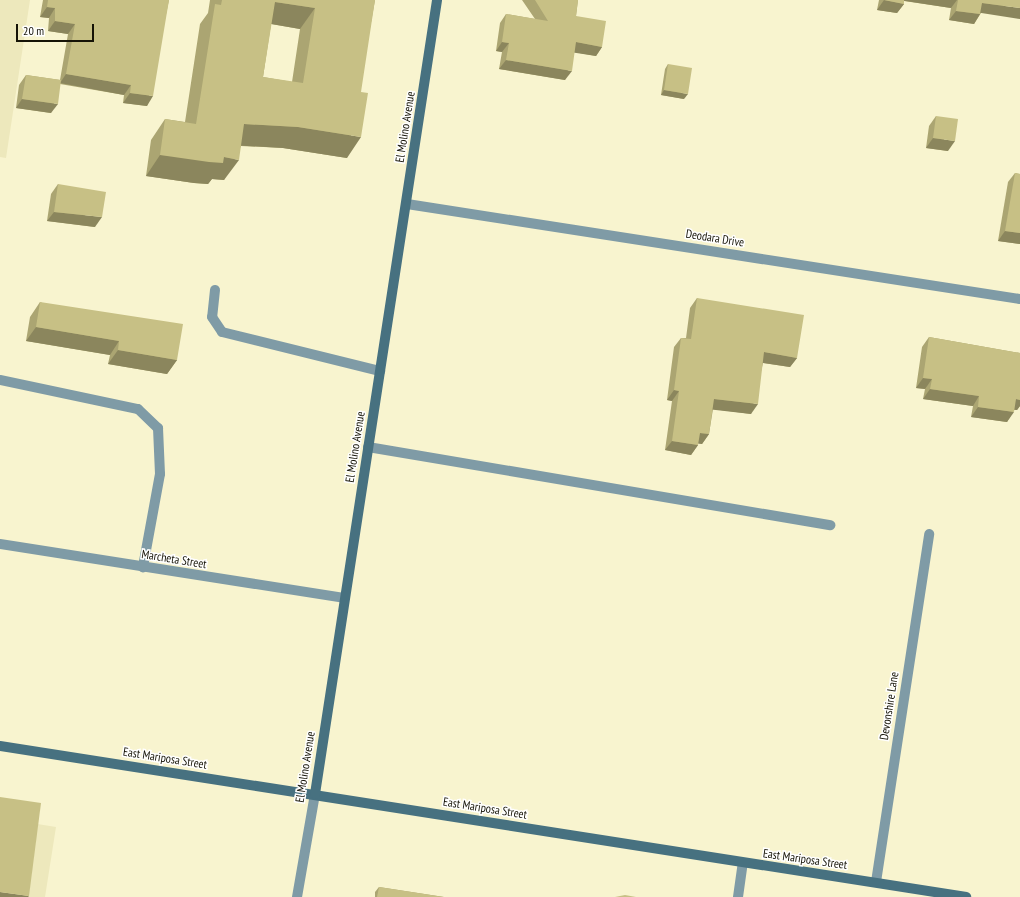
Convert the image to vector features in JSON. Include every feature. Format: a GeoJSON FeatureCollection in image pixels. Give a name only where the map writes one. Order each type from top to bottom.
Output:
{"type":"FeatureCollection","features":[{"type":"Feature","properties":{"kind":"street","name":"El Molino Avenue"},"geometry":{"type":"LineString","coordinates":[[298,897],[407,204],[437,0]]}},
{"type":"Feature","properties":{"kind":"street","name":"Deodara Drive"},"geometry":{"type":"LineString","coordinates":[[407,204],[1020,299]]}},
{"type":"Feature","properties":{"kind":"street"},"geometry":{"type":"LineString","coordinates":[[215,290],[212,317],[222,332],[380,371]]}},
{"type":"Feature","properties":{"kind":"street"},"geometry":{"type":"LineString","coordinates":[[0,380],[138,409],[158,428],[160,474],[143,567]]}},
{"type":"Feature","properties":{"kind":"street"},"geometry":{"type":"LineString","coordinates":[[368,447],[830,525]]}},
{"type":"Feature","properties":{"kind":"street","name":"Devonshire Lane"},"geometry":{"type":"LineString","coordinates":[[876,882],[929,534]]}},
{"type":"Feature","properties":{"kind":"street","name":"Marcheta Street"},"geometry":{"type":"LineString","coordinates":[[0,544],[344,598]]}},
{"type":"Feature","properties":{"kind":"street","name":"East Mariposa Street"},"geometry":{"type":"LineString","coordinates":[[0,746],[315,794],[743,863],[876,882],[966,897]]}},
{"type":"Feature","properties":{"kind":"street"},"geometry":{"type":"LineString","coordinates":[[738,897],[743,863]]}},
{"type":"Feature","properties":{"kind":"shaded area"},"geometry":{"type":"Polygon","coordinates":[[[0,0],[30,0],[6,158],[0,157],[0,0]]]}},
{"type":"Feature","properties":{"kind":"shaded area"},"geometry":{"type":"Polygon","coordinates":[[[0,818],[56,827],[45,897],[0,897],[0,818]]]}},
{"type":"Feature","properties":{"kind":"building"},"geometry":{"type":"Polygon","coordinates":[[[48,0],[169,0],[153,96],[130,93],[131,85],[66,74],[75,24],[55,21],[55,8],[47,7],[48,0]]]}},
{"type":"Feature","properties":{"kind":"building"},"geometry":{"type":"Polygon","coordinates":[[[222,0],[375,0],[361,92],[368,93],[361,137],[298,127],[244,124],[239,160],[224,157],[223,163],[160,155],[165,119],[196,124],[215,4],[221,5],[222,0]],[[275,2],[263,77],[303,83],[315,8],[275,2]]]}},
{"type":"Feature","properties":{"kind":"building"},"geometry":{"type":"Polygon","coordinates":[[[535,0],[578,0],[576,16],[606,21],[602,47],[576,42],[572,71],[506,60],[509,43],[502,42],[506,14],[548,21],[535,0]]]}},
{"type":"Feature","properties":{"kind":"building"},"geometry":{"type":"Polygon","coordinates":[[[884,0],[904,0],[904,4],[884,0]]]}},
{"type":"Feature","properties":{"kind":"building"},"geometry":{"type":"Polygon","coordinates":[[[958,0],[1020,0],[1020,8],[982,3],[980,14],[956,11],[958,0]]]}},
{"type":"Feature","properties":{"kind":"building"},"geometry":{"type":"Polygon","coordinates":[[[668,64],[692,68],[688,94],[664,90],[668,64]]]}},
{"type":"Feature","properties":{"kind":"building"},"geometry":{"type":"Polygon","coordinates":[[[26,75],[61,80],[58,104],[22,99],[26,75]]]}},
{"type":"Feature","properties":{"kind":"building"},"geometry":{"type":"Polygon","coordinates":[[[936,116],[958,119],[955,141],[933,138],[936,116]]]}},
{"type":"Feature","properties":{"kind":"building"},"geometry":{"type":"Polygon","coordinates":[[[1015,173],[1020,174],[1020,233],[1005,231],[1015,173]]]}},
{"type":"Feature","properties":{"kind":"building"},"geometry":{"type":"Polygon","coordinates":[[[58,184],[106,192],[102,217],[54,212],[58,184]]]}},
{"type":"Feature","properties":{"kind":"building"},"geometry":{"type":"Polygon","coordinates":[[[697,298],[804,315],[797,358],[764,352],[758,404],[714,399],[709,434],[700,433],[698,445],[672,441],[679,391],[674,390],[681,338],[691,339],[697,298]]]}},
{"type":"Feature","properties":{"kind":"building"},"geometry":{"type":"Polygon","coordinates":[[[40,302],[183,324],[177,360],[118,350],[119,341],[36,327],[40,302]]]}},
{"type":"Feature","properties":{"kind":"building"},"geometry":{"type":"Polygon","coordinates":[[[929,337],[1020,353],[1020,400],[1016,399],[1014,412],[978,407],[979,396],[930,389],[932,379],[923,378],[929,337]]]}},
{"type":"Feature","properties":{"kind":"building"},"geometry":{"type":"Polygon","coordinates":[[[0,797],[41,803],[29,896],[0,892],[0,797]]]}},
{"type":"Feature","properties":{"kind":"building"},"geometry":{"type":"Polygon","coordinates":[[[379,887],[444,897],[377,897],[379,887]]]}},
{"type":"Feature","properties":{"kind":"building"},"geometry":{"type":"Polygon","coordinates":[[[625,895],[636,897],[615,897],[625,895]]]}}]}
